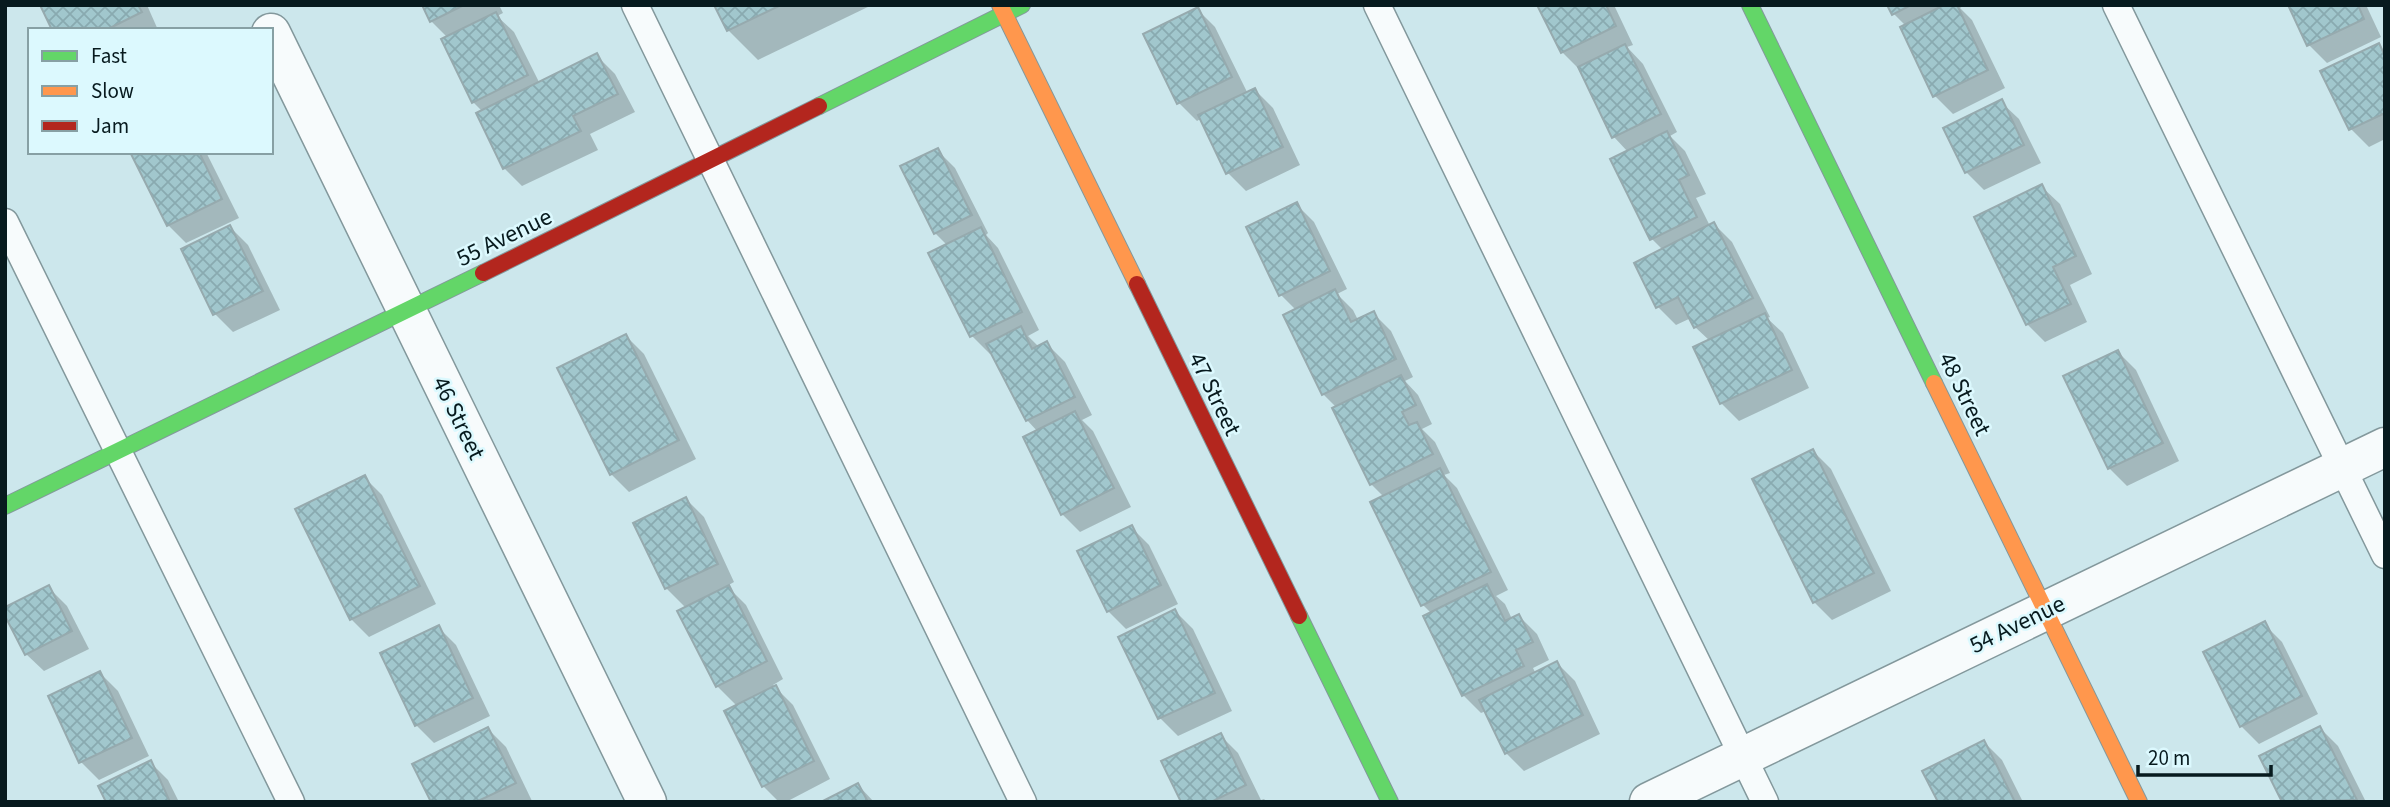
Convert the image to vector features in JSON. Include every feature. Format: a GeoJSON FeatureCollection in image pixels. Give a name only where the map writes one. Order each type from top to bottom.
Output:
{"type":"FeatureCollection","features":[{"type":"Feature","properties":{"kind":"street","name":"46 Street"},"geometry":{"type":"LineString","coordinates":[[257,5],[268,28]]}},
{"type":"Feature","properties":{"kind":"street","name":"55 Avenue"},"geometry":{"type":"LineString","coordinates":[[5,506],[710,160],[1002,9],[1022,5]]}},
{"type":"Feature","properties":{"kind":"street","name":"48 Street"},"geometry":{"type":"LineString","coordinates":[[1750,5],[2139,802]]}},
{"type":"Feature","properties":{"kind":"street","name":"47 Street"},"geometry":{"type":"LineString","coordinates":[[1002,9],[1390,802]]}},
{"type":"Feature","properties":{"kind":"street","name":"46 Street"},"geometry":{"type":"LineString","coordinates":[[273,38],[647,802]]}},
{"type":"Feature","properties":{"kind":"street","name":"54 Avenue"},"geometry":{"type":"LineString","coordinates":[[1650,802],[2385,447]]}},
{"type":"Feature","properties":{"kind":"lane"},"geometry":{"type":"LineString","coordinates":[[635,5],[1023,802]]}},
{"type":"Feature","properties":{"kind":"lane"},"geometry":{"type":"LineString","coordinates":[[1377,5],[1765,802]]}},
{"type":"Feature","properties":{"kind":"lane"},"geometry":{"type":"LineString","coordinates":[[2116,5],[2385,555]]}},
{"type":"Feature","properties":{"kind":"lane"},"geometry":{"type":"LineString","coordinates":[[5,222],[291,802]]}},
{"type":"Feature","properties":{"kind":"building"},"geometry":{"type":"Polygon","coordinates":[[[40,5],[138,5],[142,12],[110,28],[51,28],[40,5]]]}},
{"type":"Feature","properties":{"kind":"building"},"geometry":{"type":"Polygon","coordinates":[[[422,5],[464,5],[430,22],[422,5]]]}},
{"type":"Feature","properties":{"kind":"building"},"geometry":{"type":"Polygon","coordinates":[[[714,5],[781,5],[727,31],[714,5]]]}},
{"type":"Feature","properties":{"kind":"building"},"geometry":{"type":"Polygon","coordinates":[[[1537,5],[1606,5],[1616,26],[1561,53],[1537,5]]]}},
{"type":"Feature","properties":{"kind":"building"},"geometry":{"type":"Polygon","coordinates":[[[1887,5],[1911,5],[1892,15],[1887,5]]]}},
{"type":"Feature","properties":{"kind":"building"},"geometry":{"type":"Polygon","coordinates":[[[1944,5],[1957,5],[1988,70],[1933,97],[1900,27],[1944,5]]]}},
{"type":"Feature","properties":{"kind":"building"},"geometry":{"type":"Polygon","coordinates":[[[2288,5],[2358,5],[2364,19],[2307,46],[2288,5]]]}},
{"type":"Feature","properties":{"kind":"building"},"geometry":{"type":"Polygon","coordinates":[[[1198,7],[1232,77],[1177,104],[1143,34],[1198,7]]]}},
{"type":"Feature","properties":{"kind":"building"},"geometry":{"type":"Polygon","coordinates":[[[496,12],[528,75],[472,103],[441,39],[496,12]]]}},
{"type":"Feature","properties":{"kind":"building"},"geometry":{"type":"Polygon","coordinates":[[[2379,43],[2385,56],[2385,113],[2349,130],[2320,71],[2379,43]]]}},
{"type":"Feature","properties":{"kind":"building"},"geometry":{"type":"Polygon","coordinates":[[[1625,44],[1661,114],[1612,138],[1578,67],[1625,44]]]}},
{"type":"Feature","properties":{"kind":"building"},"geometry":{"type":"Polygon","coordinates":[[[597,53],[618,94],[573,116],[581,131],[503,169],[476,113],[597,53]]]}},
{"type":"Feature","properties":{"kind":"building"},"geometry":{"type":"Polygon","coordinates":[[[1255,88],[1283,147],[1226,174],[1198,115],[1255,88]]]}},
{"type":"Feature","properties":{"kind":"building"},"geometry":{"type":"Polygon","coordinates":[[[2002,99],[2024,145],[1965,173],[1943,128],[2002,99]]]}},
{"type":"Feature","properties":{"kind":"building"},"geometry":{"type":"Polygon","coordinates":[[[1667,131],[1689,175],[1679,180],[1697,217],[1650,240],[1610,159],[1667,131]]]}},
{"type":"Feature","properties":{"kind":"building"},"geometry":{"type":"Polygon","coordinates":[[[938,148],[972,215],[934,234],[900,166],[938,148]]]}},
{"type":"Feature","properties":{"kind":"building"},"geometry":{"type":"Polygon","coordinates":[[[131,154],[200,154],[222,199],[167,226],[131,154]]]}},
{"type":"Feature","properties":{"kind":"building"},"geometry":{"type":"Polygon","coordinates":[[[2042,184],[2076,256],[2053,267],[2071,304],[2026,325],[1974,217],[2042,184]]]}},
{"type":"Feature","properties":{"kind":"building"},"geometry":{"type":"Polygon","coordinates":[[[1297,202],[1330,271],[1279,296],[1246,227],[1297,202]]]}},
{"type":"Feature","properties":{"kind":"building"},"geometry":{"type":"Polygon","coordinates":[[[1714,222],[1753,298],[1694,328],[1678,297],[1656,308],[1634,263],[1714,222]]]}},
{"type":"Feature","properties":{"kind":"building"},"geometry":{"type":"Polygon","coordinates":[[[230,225],[263,291],[213,315],[181,249],[230,225]]]}},
{"type":"Feature","properties":{"kind":"building"},"geometry":{"type":"Polygon","coordinates":[[[981,227],[1022,312],[970,337],[928,253],[981,227]]]}},
{"type":"Feature","properties":{"kind":"building"},"geometry":{"type":"Polygon","coordinates":[[[1335,289],[1351,322],[1374,311],[1396,359],[1322,395],[1283,315],[1335,289]]]}},
{"type":"Feature","properties":{"kind":"building"},"geometry":{"type":"Polygon","coordinates":[[[1765,313],[1792,370],[1720,404],[1693,347],[1765,313]]]}},
{"type":"Feature","properties":{"kind":"building"},"geometry":{"type":"Polygon","coordinates":[[[1021,326],[1032,349],[1047,341],[1075,397],[1026,421],[986,344],[1021,326]]]}},
{"type":"Feature","properties":{"kind":"building"},"geometry":{"type":"Polygon","coordinates":[[[626,334],[679,440],[610,475],[557,368],[626,334]]]}},
{"type":"Feature","properties":{"kind":"building"},"geometry":{"type":"Polygon","coordinates":[[[2118,350],[2163,443],[2108,469],[2063,376],[2118,350]]]}},
{"type":"Feature","properties":{"kind":"building"},"geometry":{"type":"Polygon","coordinates":[[[1401,375],[1416,405],[1402,412],[1409,425],[1417,422],[1433,454],[1370,485],[1332,408],[1401,375]]]}},
{"type":"Feature","properties":{"kind":"building"},"geometry":{"type":"Polygon","coordinates":[[[1075,411],[1114,488],[1061,515],[1023,437],[1075,411]]]}},
{"type":"Feature","properties":{"kind":"building"},"geometry":{"type":"Polygon","coordinates":[[[1813,449],[1874,573],[1813,603],[1752,479],[1813,449]]]}},
{"type":"Feature","properties":{"kind":"building"},"geometry":{"type":"Polygon","coordinates":[[[1440,468],[1491,572],[1421,606],[1370,502],[1440,468]]]}},
{"type":"Feature","properties":{"kind":"building"},"geometry":{"type":"Polygon","coordinates":[[[365,475],[420,586],[350,620],[295,509],[365,475]]]}},
{"type":"Feature","properties":{"kind":"building"},"geometry":{"type":"Polygon","coordinates":[[[686,497],[718,564],[665,589],[633,523],[686,497]]]}},
{"type":"Feature","properties":{"kind":"building"},"geometry":{"type":"Polygon","coordinates":[[[1132,525],[1161,585],[1107,612],[1077,551],[1132,525]]]}},
{"type":"Feature","properties":{"kind":"building"},"geometry":{"type":"Polygon","coordinates":[[[1487,584],[1505,621],[1519,614],[1533,642],[1516,650],[1524,666],[1462,696],[1423,616],[1487,584]]]}},
{"type":"Feature","properties":{"kind":"building"},"geometry":{"type":"Polygon","coordinates":[[[49,585],[72,631],[25,655],[5,616],[5,607],[49,585]]]}},
{"type":"Feature","properties":{"kind":"building"},"geometry":{"type":"Polygon","coordinates":[[[729,585],[767,661],[716,687],[677,611],[729,585]]]}},
{"type":"Feature","properties":{"kind":"building"},"geometry":{"type":"Polygon","coordinates":[[[1175,609],[1215,693],[1158,719],[1118,637],[1175,609]]]}},
{"type":"Feature","properties":{"kind":"building"},"geometry":{"type":"Polygon","coordinates":[[[2265,621],[2302,696],[2240,727],[2203,652],[2265,621]]]}},
{"type":"Feature","properties":{"kind":"building"},"geometry":{"type":"Polygon","coordinates":[[[439,625],[473,698],[415,726],[380,653],[439,625]]]}},
{"type":"Feature","properties":{"kind":"building"},"geometry":{"type":"Polygon","coordinates":[[[1557,661],[1583,715],[1505,754],[1479,700],[1557,661]]]}},
{"type":"Feature","properties":{"kind":"building"},"geometry":{"type":"Polygon","coordinates":[[[100,671],[132,738],[79,763],[48,696],[100,671]]]}},
{"type":"Feature","properties":{"kind":"building"},"geometry":{"type":"Polygon","coordinates":[[[776,685],[814,761],[762,787],[724,711],[776,685]]]}},
{"type":"Feature","properties":{"kind":"building"},"geometry":{"type":"Polygon","coordinates":[[[2320,726],[2357,800],[2282,802],[2259,756],[2320,726]]]}},
{"type":"Feature","properties":{"kind":"building"},"geometry":{"type":"Polygon","coordinates":[[[488,727],[516,783],[476,802],[431,802],[412,764],[488,727]]]}},
{"type":"Feature","properties":{"kind":"building"},"geometry":{"type":"Polygon","coordinates":[[[1221,733],[1246,785],[1211,802],[1181,802],[1161,761],[1221,733]]]}},
{"type":"Feature","properties":{"kind":"building"},"geometry":{"type":"Polygon","coordinates":[[[1984,740],[2015,802],[1938,802],[1922,771],[1984,740]]]}},
{"type":"Feature","properties":{"kind":"building"},"geometry":{"type":"Polygon","coordinates":[[[151,760],[170,802],[106,802],[98,786],[151,760]]]}},
{"type":"Feature","properties":{"kind":"building"},"geometry":{"type":"Polygon","coordinates":[[[858,783],[868,802],[821,802],[858,783]]]}},
{"type":"Feature","properties":{"kind":"traffic: fast"},"geometry":{"type":"LineString","coordinates":[[819,106],[1022,5]]}},
{"type":"Feature","properties":{"kind":"traffic: fast"},"geometry":{"type":"LineString","coordinates":[[1750,5],[1934,383]]}},
{"type":"Feature","properties":{"kind":"traffic: fast"},"geometry":{"type":"LineString","coordinates":[[5,506],[483,273]]}},
{"type":"Feature","properties":{"kind":"traffic: fast"},"geometry":{"type":"LineString","coordinates":[[1299,616],[1390,802]]}},
{"type":"Feature","properties":{"kind":"traffic: slow"},"geometry":{"type":"LineString","coordinates":[[1000,5],[1137,284]]}},
{"type":"Feature","properties":{"kind":"traffic: slow"},"geometry":{"type":"LineString","coordinates":[[1934,383],[2139,802]]}},
{"type":"Feature","properties":{"kind":"traffic: jam"},"geometry":{"type":"LineString","coordinates":[[483,273],[819,106]]}},
{"type":"Feature","properties":{"kind":"traffic: jam"},"geometry":{"type":"LineString","coordinates":[[1137,284],[1299,616]]}}]}
